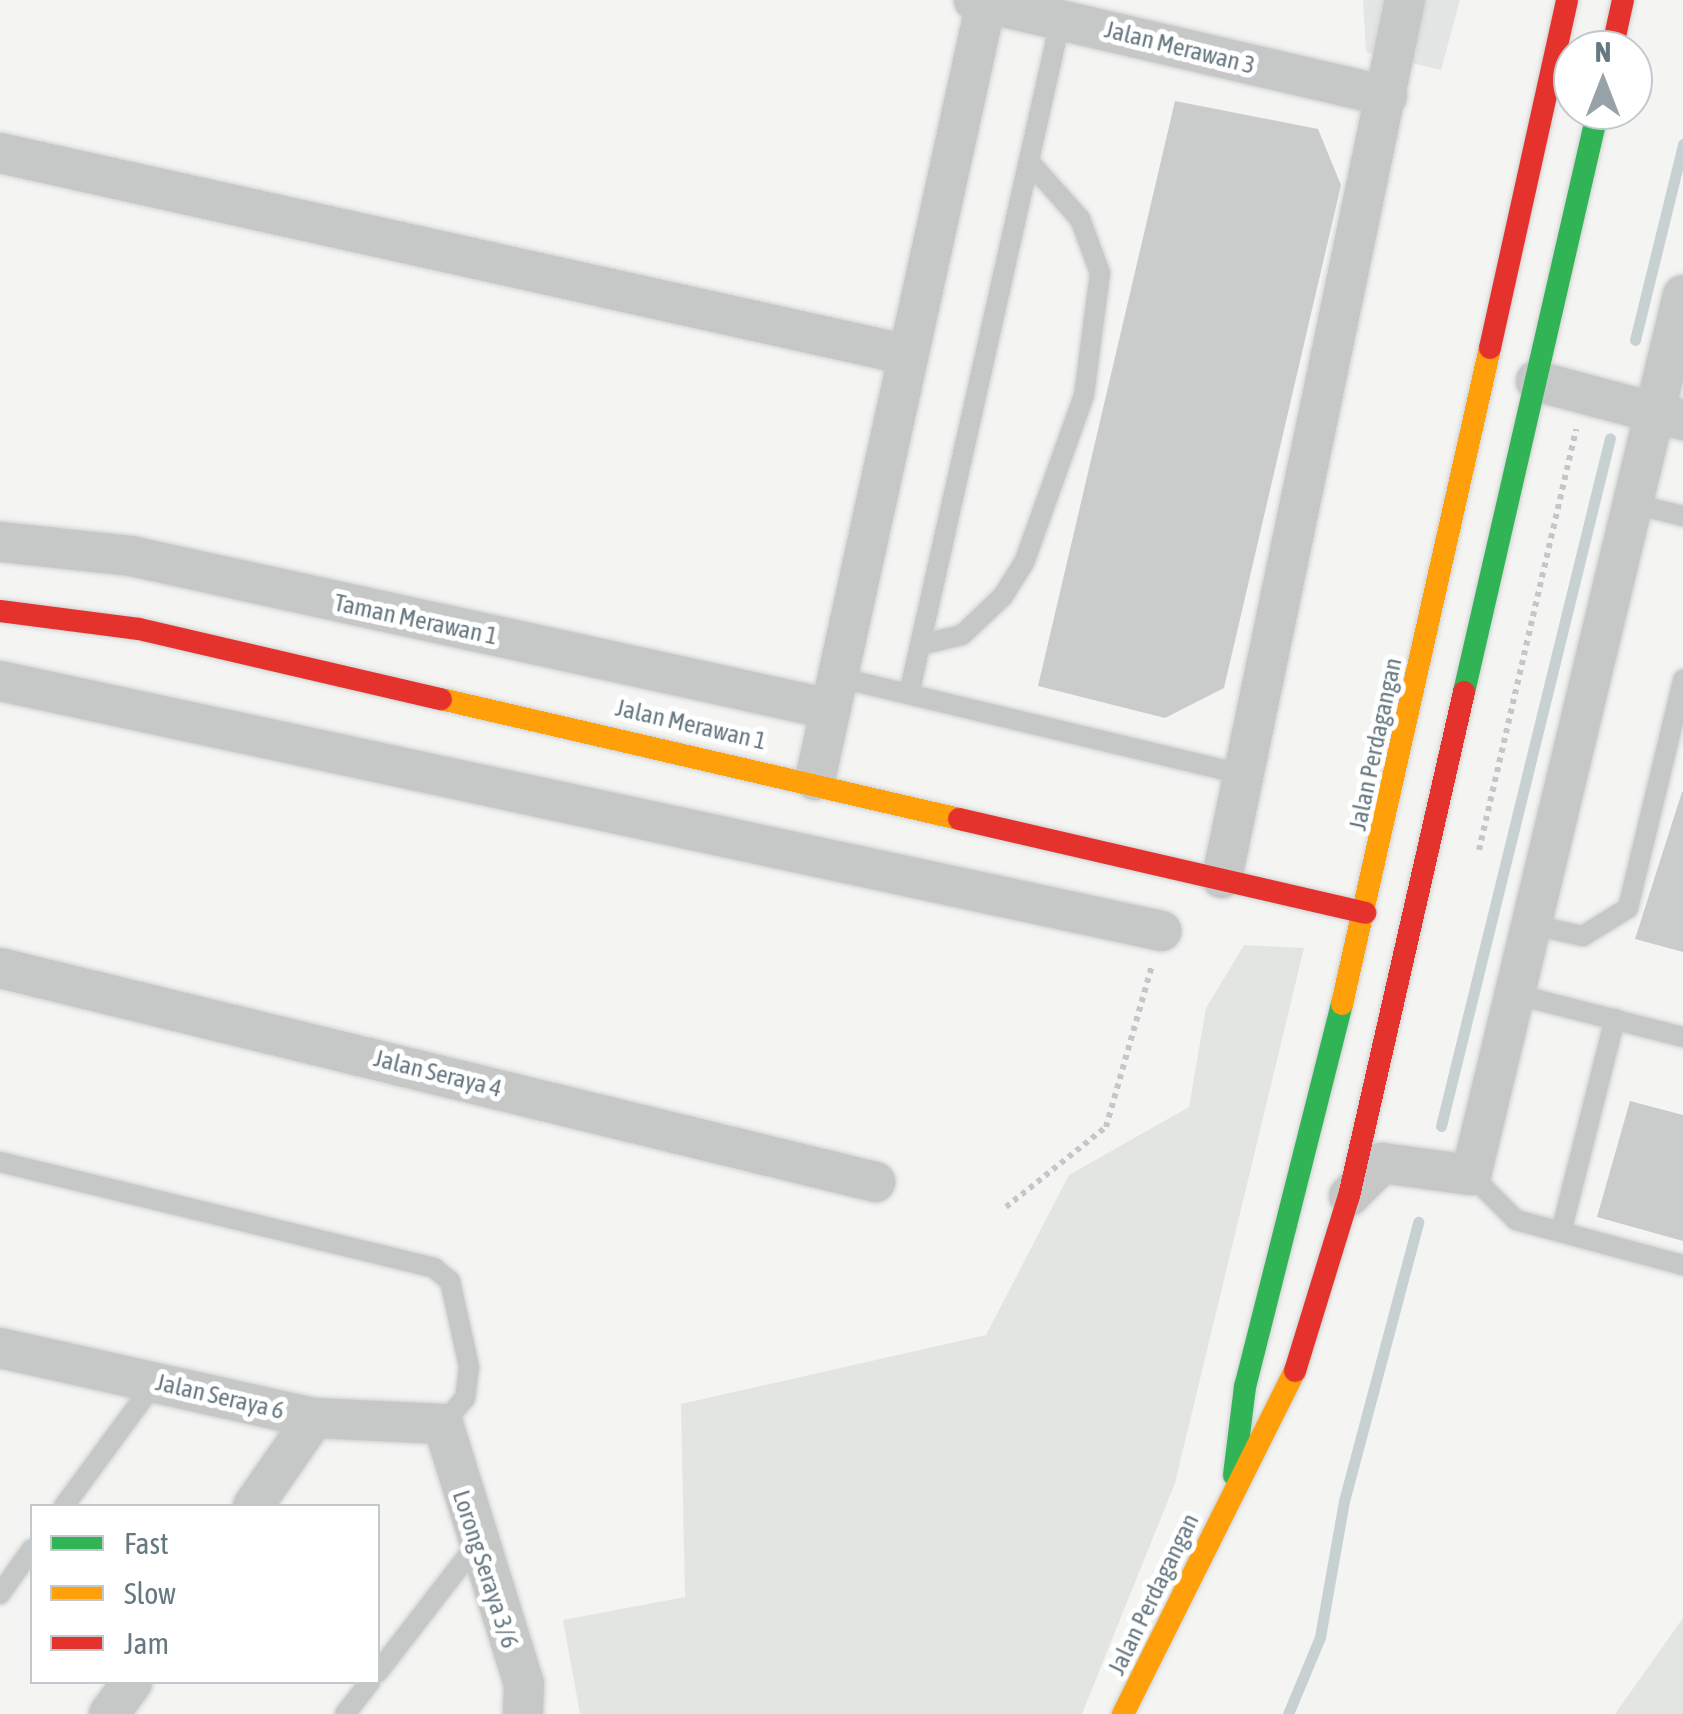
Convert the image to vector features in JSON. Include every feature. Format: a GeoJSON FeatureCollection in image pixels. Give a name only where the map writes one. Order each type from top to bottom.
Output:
{"type":"FeatureCollection","features":[{"type":"Feature","properties":{"kind":"main road","name":"Jalan Perdagangan"},"geometry":{"type":"LineString","coordinates":[[1231,1498],[1246,1387],[1366,914],[1567,0]]}},
{"type":"Feature","properties":{"kind":"main road"},"geometry":{"type":"LineString","coordinates":[[1616,30],[1623,0]]}},
{"type":"Feature","properties":{"kind":"main road","name":"Jalan Perdagangan"},"geometry":{"type":"LineString","coordinates":[[1123,1714],[1231,1498],[1286,1402],[1348,1196],[1593,130]]}},
{"type":"Feature","properties":{"kind":"main road","name":"Jalan Merawan 1"},"geometry":{"type":"LineString","coordinates":[[0,611],[139,629],[814,780],[1366,914]]}},
{"type":"Feature","properties":{"kind":"street"},"geometry":{"type":"LineString","coordinates":[[1222,878],[1405,0]]}},
{"type":"Feature","properties":{"kind":"street"},"geometry":{"type":"LineString","coordinates":[[814,780],[908,354],[980,1]]}},
{"type":"Feature","properties":{"kind":"street","name":"Jalan Merawan 3"},"geometry":{"type":"LineString","coordinates":[[980,1],[1386,96]]}},
{"type":"Feature","properties":{"kind":"street"},"geometry":{"type":"LineString","coordinates":[[0,153],[908,354]]}},
{"type":"Feature","properties":{"kind":"street"},"geometry":{"type":"LineString","coordinates":[[1348,1196],[1382,1163],[1443,1167],[1508,992],[1630,504],[1659,414],[1681,312]]}},
{"type":"Feature","properties":{"kind":"street"},"geometry":{"type":"LineString","coordinates":[[1536,381],[1659,414]]}},
{"type":"Feature","properties":{"kind":"street","name":"Taman Merawan 1"},"geometry":{"type":"LineString","coordinates":[[0,542],[132,556],[834,693]]}},
{"type":"Feature","properties":{"kind":"street"},"geometry":{"type":"LineString","coordinates":[[0,681],[1162,932]]}},
{"type":"Feature","properties":{"kind":"street","name":"Jalan Seraya 4"},"geometry":{"type":"LineString","coordinates":[[0,968],[875,1182]]}},
{"type":"Feature","properties":{"kind":"street","name":"Jalan Seraya 6"},"geometry":{"type":"LineString","coordinates":[[0,1348],[314,1418],[443,1424]]}},
{"type":"Feature","properties":{"kind":"street"},"geometry":{"type":"LineString","coordinates":[[254,1504],[314,1418]]}},
{"type":"Feature","properties":{"kind":"street","name":"Lorong Seraya 3/6"},"geometry":{"type":"LineString","coordinates":[[443,1424],[476,1546],[524,1684],[523,1714]]}},
{"type":"Feature","properties":{"kind":"street"},"geometry":{"type":"LineString","coordinates":[[109,1714],[131,1684]]}},
{"type":"Feature","properties":{"kind":"lane"},"geometry":{"type":"LineString","coordinates":[[909,694],[1032,165],[1062,18]]}},
{"type":"Feature","properties":{"kind":"lane"},"geometry":{"type":"LineString","coordinates":[[920,646],[962,635],[1003,596],[1040,524],[1084,396],[1100,273],[1080,219],[1032,165]]}},
{"type":"Feature","properties":{"kind":"lane"},"geometry":{"type":"LineString","coordinates":[[1630,504],[1683,516]]}},
{"type":"Feature","properties":{"kind":"lane"},"geometry":{"type":"LineString","coordinates":[[1526,923],[1583,936],[1628,908],[1678,724],[1683,680]]}},
{"type":"Feature","properties":{"kind":"lane"},"geometry":{"type":"LineString","coordinates":[[834,693],[909,694],[1244,775]]}},
{"type":"Feature","properties":{"kind":"lane"},"geometry":{"type":"LineString","coordinates":[[1508,992],[1683,1037]]}},
{"type":"Feature","properties":{"kind":"lane"},"geometry":{"type":"LineString","coordinates":[[1561,1232],[1615,1020]]}},
{"type":"Feature","properties":{"kind":"lane"},"geometry":{"type":"LineString","coordinates":[[0,1162],[434,1268],[450,1281],[469,1368],[465,1398],[443,1424]]}},
{"type":"Feature","properties":{"kind":"lane"},"geometry":{"type":"LineString","coordinates":[[1443,1167],[1516,1220],[1683,1265]]}},
{"type":"Feature","properties":{"kind":"lane"},"geometry":{"type":"LineString","coordinates":[[65,1504],[155,1382]]}},
{"type":"Feature","properties":{"kind":"lane"},"geometry":{"type":"LineString","coordinates":[[380,1669],[476,1546]]}},
{"type":"Feature","properties":{"kind":"lane"},"geometry":{"type":"LineString","coordinates":[[0,1594],[30,1552]]}},
{"type":"Feature","properties":{"kind":"lane"},"geometry":{"type":"LineString","coordinates":[[344,1714],[368,1684]]}},
{"type":"Feature","properties":{"kind":"path"},"geometry":{"type":"LineString","coordinates":[[1006,1207],[1106,1128],[1162,932]]}},
{"type":"Feature","properties":{"kind":"shaded area"},"geometry":{"type":"Polygon","coordinates":[[[1363,0],[1460,0],[1441,70],[1366,52],[1363,0]]]}},
{"type":"Feature","properties":{"kind":"shaded area"},"geometry":{"type":"Polygon","coordinates":[[[1244,945],[1304,948],[1175,1483],[1082,1714],[580,1714],[563,1620],[685,1597],[681,1404],[986,1335],[1069,1175],[1189,1107],[1206,1008],[1244,945]]]}},
{"type":"Feature","properties":{"kind":"shaded area"},"geometry":{"type":"Polygon","coordinates":[[[1683,1618],[1683,1714],[1615,1714],[1683,1618]]]}},
{"type":"Feature","properties":{"kind":"building"},"geometry":{"type":"Polygon","coordinates":[[[1175,101],[1318,129],[1341,185],[1224,688],[1165,718],[1038,686],[1175,101]]]}},
{"type":"Feature","properties":{"kind":"building"},"geometry":{"type":"Polygon","coordinates":[[[1683,792],[1683,952],[1635,939],[1683,792]]]}},
{"type":"Feature","properties":{"kind":"building"},"geometry":{"type":"Polygon","coordinates":[[[1630,1101],[1683,1115],[1683,1241],[1597,1217],[1630,1101]]]}},
{"type":"Feature","properties":{"kind":"waterway"},"geometry":{"type":"LineString","coordinates":[[1635,340],[1683,144]]}},
{"type":"Feature","properties":{"kind":"waterway"},"geometry":{"type":"LineString","coordinates":[[1441,1126],[1610,438]]}},
{"type":"Feature","properties":{"kind":"waterway"},"geometry":{"type":"LineString","coordinates":[[1288,1714],[1320,1637],[1344,1501],[1418,1222]]}},
{"type":"Feature","properties":{"kind":"traffic: fast"},"geometry":{"type":"LineString","coordinates":[[1464,692],[1593,130]]}},
{"type":"Feature","properties":{"kind":"traffic: fast"},"geometry":{"type":"LineString","coordinates":[[1234,1475],[1245,1387],[1342,1004]]}},
{"type":"Feature","properties":{"kind":"traffic: slow"},"geometry":{"type":"LineString","coordinates":[[1342,1004],[1490,348]]}},
{"type":"Feature","properties":{"kind":"traffic: slow"},"geometry":{"type":"LineString","coordinates":[[441,699],[959,819]]}},
{"type":"Feature","properties":{"kind":"traffic: slow"},"geometry":{"type":"LineString","coordinates":[[1123,1714],[1295,1371]]}},
{"type":"Feature","properties":{"kind":"traffic: jam"},"geometry":{"type":"LineString","coordinates":[[1490,348],[1567,0]]}},
{"type":"Feature","properties":{"kind":"traffic: jam"},"geometry":{"type":"LineString","coordinates":[[1616,30],[1623,0]]}},
{"type":"Feature","properties":{"kind":"traffic: jam"},"geometry":{"type":"LineString","coordinates":[[0,611],[139,629],[441,699]]}},
{"type":"Feature","properties":{"kind":"traffic: jam"},"geometry":{"type":"LineString","coordinates":[[1295,1371],[1349,1196],[1464,692]]}},
{"type":"Feature","properties":{"kind":"traffic: jam"},"geometry":{"type":"LineString","coordinates":[[959,819],[1365,913]]}}]}
